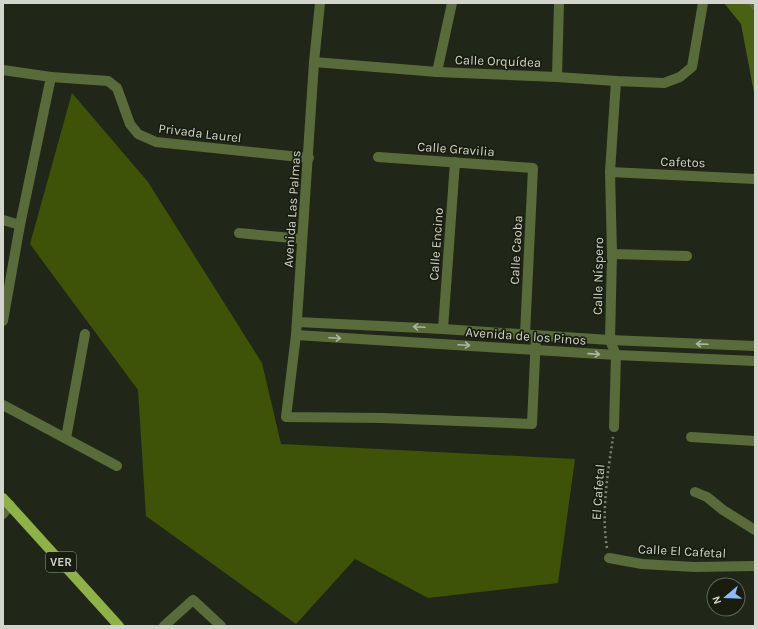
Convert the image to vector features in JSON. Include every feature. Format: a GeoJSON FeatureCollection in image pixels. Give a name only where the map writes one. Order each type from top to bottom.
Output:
{"type":"FeatureCollection","features":[{"type":"Feature","properties":{"kind":"main road","name":"VER"},"geometry":{"type":"LineString","coordinates":[[3,498],[119,626]]}},
{"type":"Feature","properties":{"kind":"street","name":"Avenida Las Palmas"},"geometry":{"type":"LineString","coordinates":[[320,3],[314,62],[309,158],[296,335],[286,417],[390,418],[532,424],[535,350]]}},
{"type":"Feature","properties":{"kind":"street"},"geometry":{"type":"LineString","coordinates":[[437,72],[452,3]]}},
{"type":"Feature","properties":{"kind":"street"},"geometry":{"type":"LineString","coordinates":[[557,76],[559,3]]}},
{"type":"Feature","properties":{"kind":"street","name":"Calle Orquídea"},"geometry":{"type":"LineString","coordinates":[[314,62],[437,72],[557,76],[616,81],[664,82],[680,77],[692,67],[703,3]]}},
{"type":"Feature","properties":{"kind":"street","name":"Privada Laurel"},"geometry":{"type":"LineString","coordinates":[[3,70],[51,77],[108,81],[117,88],[130,124],[138,134],[156,142],[309,158]]}},
{"type":"Feature","properties":{"kind":"street"},"geometry":{"type":"LineString","coordinates":[[3,321],[20,226],[51,77]]}},
{"type":"Feature","properties":{"kind":"street","name":"Calle Níspero"},"geometry":{"type":"LineString","coordinates":[[614,427],[616,355],[610,340],[612,254],[610,172],[616,81]]}},
{"type":"Feature","properties":{"kind":"street","name":"Calle Gravilia"},"geometry":{"type":"LineString","coordinates":[[378,157],[533,168]]}},
{"type":"Feature","properties":{"kind":"street","name":"Calle Encino"},"geometry":{"type":"LineString","coordinates":[[443,329],[455,162]]}},
{"type":"Feature","properties":{"kind":"street","name":"Calle Caoba"},"geometry":{"type":"LineString","coordinates":[[525,334],[533,168]]}},
{"type":"Feature","properties":{"kind":"street","name":"Cafetos"},"geometry":{"type":"LineString","coordinates":[[610,172],[755,179]]}},
{"type":"Feature","properties":{"kind":"street"},"geometry":{"type":"LineString","coordinates":[[3,220],[20,226]]}},
{"type":"Feature","properties":{"kind":"street"},"geometry":{"type":"LineString","coordinates":[[239,233],[302,239]]}},
{"type":"Feature","properties":{"kind":"street"},"geometry":{"type":"LineString","coordinates":[[612,254],[687,256]]}},
{"type":"Feature","properties":{"kind":"street","name":"Avenida de los Pinos"},"geometry":{"type":"LineString","coordinates":[[297,322],[443,329],[610,340],[755,346]]}},
{"type":"Feature","properties":{"kind":"street"},"geometry":{"type":"LineString","coordinates":[[66,438],[85,334]]}},
{"type":"Feature","properties":{"kind":"street","name":"Avenida de los Pinos"},"geometry":{"type":"LineString","coordinates":[[296,335],[616,355],[755,361]]}},
{"type":"Feature","properties":{"kind":"street"},"geometry":{"type":"LineString","coordinates":[[535,350],[536,335]]}},
{"type":"Feature","properties":{"kind":"street"},"geometry":{"type":"LineString","coordinates":[[726,344],[726,359]]}},
{"type":"Feature","properties":{"kind":"street"},"geometry":{"type":"LineString","coordinates":[[3,405],[117,466]]}},
{"type":"Feature","properties":{"kind":"street"},"geometry":{"type":"LineString","coordinates":[[691,437],[755,441]]}},
{"type":"Feature","properties":{"kind":"street"},"geometry":{"type":"LineString","coordinates":[[695,492],[707,497],[723,510],[755,530]]}},
{"type":"Feature","properties":{"kind":"street"},"geometry":{"type":"LineString","coordinates":[[3,514],[10,505]]}},
{"type":"Feature","properties":{"kind":"street","name":"Calle El Cafetal"},"geometry":{"type":"LineString","coordinates":[[609,558],[642,564],[694,567],[755,566]]}},
{"type":"Feature","properties":{"kind":"street"},"geometry":{"type":"LineString","coordinates":[[164,626],[193,600],[221,626]]}},
{"type":"Feature","properties":{"kind":"path","name":"El Cafetal"},"geometry":{"type":"LineString","coordinates":[[609,558],[605,539],[606,494],[614,427]]}},
{"type":"Feature","properties":{"kind":"green space"},"geometry":{"type":"Polygon","coordinates":[[[724,3],[755,3],[755,98],[741,24],[724,3]]]}},
{"type":"Feature","properties":{"kind":"green space"},"geometry":{"type":"Polygon","coordinates":[[[72,93],[148,182],[262,363],[281,444],[575,459],[558,583],[428,598],[355,559],[296,624],[146,516],[138,390],[30,244],[72,93]]]}}]}
